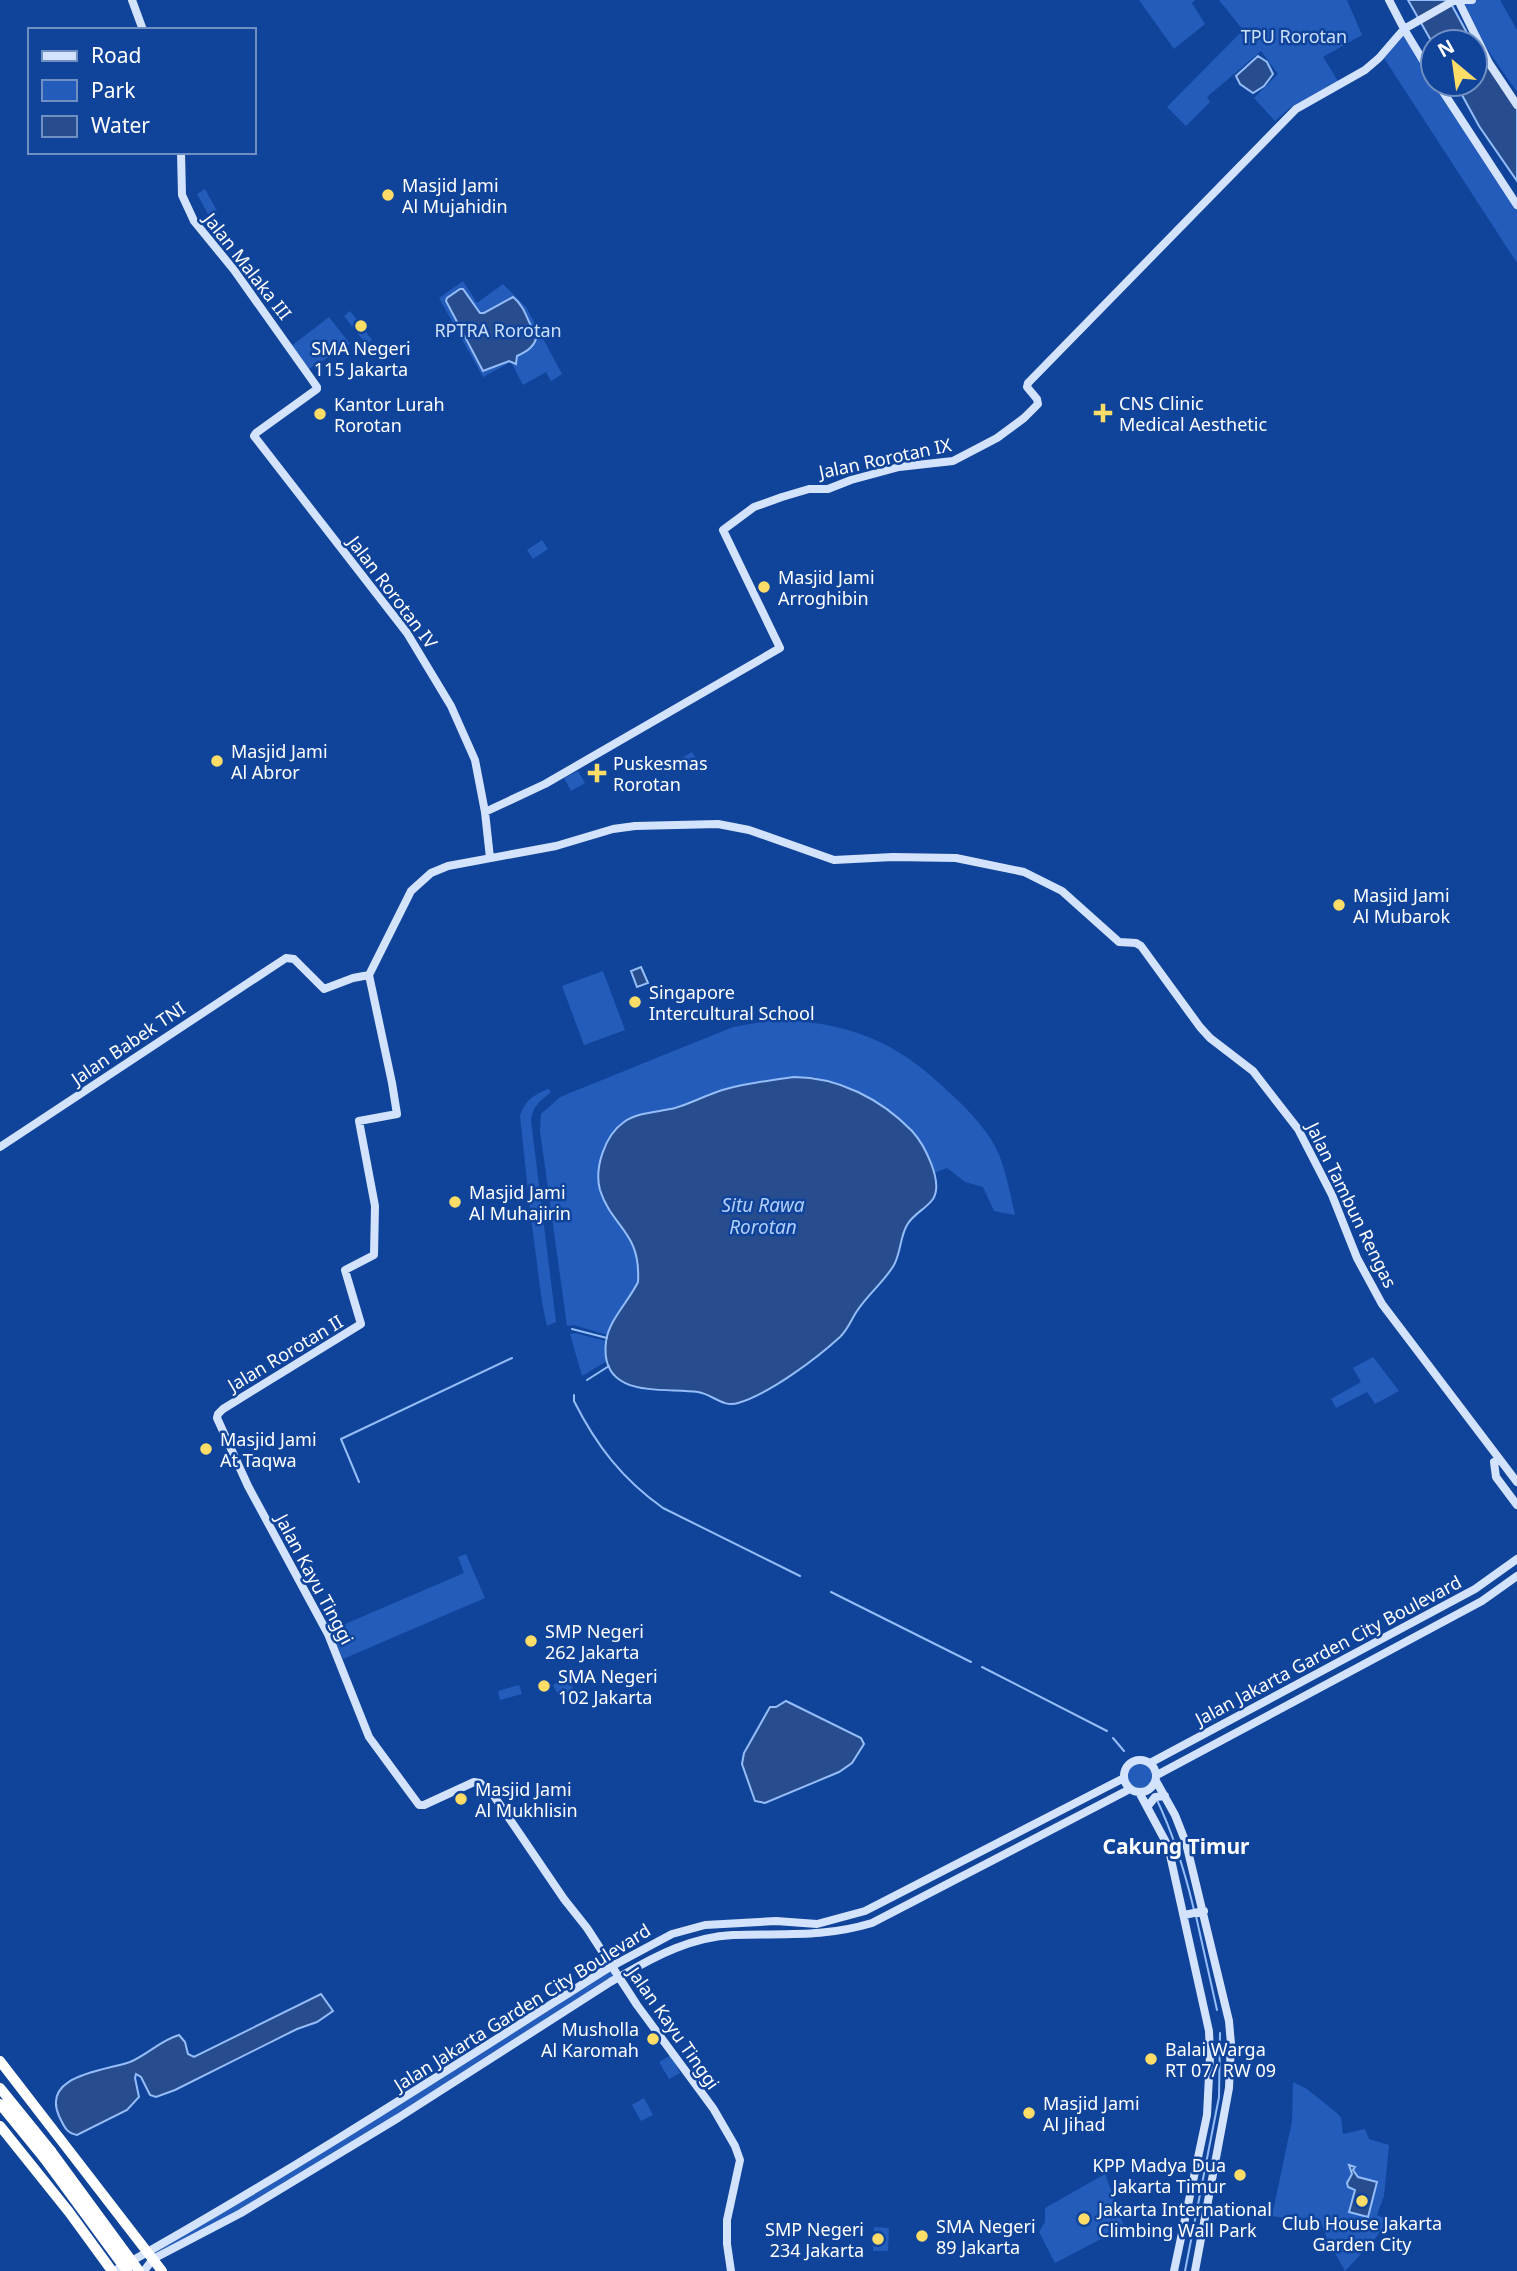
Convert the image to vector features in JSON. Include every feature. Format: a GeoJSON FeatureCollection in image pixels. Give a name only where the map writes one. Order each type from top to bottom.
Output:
{"type":"FeatureCollection","features":[{"type":"Feature","properties":{"kind":"highway"},"geometry":{"type":"LineString","coordinates":[[0,2062],[162,2271]]}},
{"type":"Feature","properties":{"kind":"highway"},"geometry":{"type":"LineString","coordinates":[[0,2088],[127,2271]]}},
{"type":"Feature","properties":{"kind":"highway"},"geometry":{"type":"LineString","coordinates":[[0,2104],[47,2155],[141,2271]]}},
{"type":"Feature","properties":{"kind":"highway"},"geometry":{"type":"LineString","coordinates":[[0,2126],[113,2271]]}},
{"type":"Feature","properties":{"kind":"highway"},"geometry":{"type":"LineString","coordinates":[[90,2241],[110,2260],[125,2255],[131,2243],[122,2217]]}},
{"type":"Feature","properties":{"kind":"street"},"geometry":{"type":"LineString","coordinates":[[132,0],[142,28]]}},
{"type":"Feature","properties":{"kind":"street"},"geometry":{"type":"LineString","coordinates":[[1389,0],[1419,52]]}},
{"type":"Feature","properties":{"kind":"street"},"geometry":{"type":"LineString","coordinates":[[1472,0],[1456,1],[1489,63],[1517,105]]}},
{"type":"Feature","properties":{"kind":"street","name":"Jalan Rorotan IX"},"geometry":{"type":"LineString","coordinates":[[485,811],[517,799],[545,784],[780,648],[723,530],[730,523],[754,507],[804,490],[828,489],[899,467],[953,461],[977,450],[1014,426],[1038,404],[1027,387],[1028,383],[1296,109],[1365,70],[1406,28],[1456,1]]}},
{"type":"Feature","properties":{"kind":"street"},"geometry":{"type":"LineString","coordinates":[[1447,98],[1517,205]]}},
{"type":"Feature","properties":{"kind":"street","name":"Jalan Malaka III"},"geometry":{"type":"LineString","coordinates":[[181,154],[182,195],[194,222],[234,270],[317,389]]}},
{"type":"Feature","properties":{"kind":"street","name":"Jalan Rorotan IV"},"geometry":{"type":"LineString","coordinates":[[317,389],[254,436],[407,633],[424,659],[472,748],[485,811],[490,858]]}},
{"type":"Feature","properties":{"kind":"street","name":"Jalan Tambun Rengas"},"geometry":{"type":"LineString","coordinates":[[490,858],[556,846],[626,827],[707,823],[749,830],[841,861],[892,857],[956,858],[1024,872],[1062,891],[1117,941],[1141,946],[1200,1027],[1253,1071],[1298,1129],[1332,1195],[1357,1258],[1382,1304],[1517,1482]]}},
{"type":"Feature","properties":{"kind":"street"},"geometry":{"type":"LineString","coordinates":[[369,975],[405,901],[418,883],[440,868],[490,858]]}},
{"type":"Feature","properties":{"kind":"street","name":"Jalan Babek TNI"},"geometry":{"type":"LineString","coordinates":[[0,1146],[274,965],[291,957],[324,989],[369,975]]}},
{"type":"Feature","properties":{"kind":"street","name":"Jalan Rorotan II"},"geometry":{"type":"LineString","coordinates":[[258,1505],[217,1418],[218,1414],[264,1382],[358,1327],[361,1322],[345,1270],[374,1255],[374,1206],[359,1121],[397,1114],[369,975]]}},
{"type":"Feature","properties":{"kind":"street"},"geometry":{"type":"LineString","coordinates":[[1494,1462],[1496,1477],[1517,1506]]}},
{"type":"Feature","properties":{"kind":"street","name":"Jalan Kayu Tinggi"},"geometry":{"type":"LineString","coordinates":[[258,1505],[328,1634],[369,1737],[416,1803],[424,1805],[474,1782],[489,1790],[587,1928],[636,2005],[713,2108],[740,2160],[727,2220],[731,2271]]}},
{"type":"Feature","properties":{"kind":"street","name":"Jalan Jakarta Garden City Boulevard"},"geometry":{"type":"LineString","coordinates":[[1150,1763],[1475,1589],[1517,1559]]}},
{"type":"Feature","properties":{"kind":"street","name":"Jalan Jakarta Garden City Boulevard"},"geometry":{"type":"LineString","coordinates":[[1156,1778],[1482,1601],[1517,1576]]}},
{"type":"Feature","properties":{"kind":"street"},"geometry":{"type":"LineString","coordinates":[[1174,2271],[1207,2115],[1210,2056],[1207,2019],[1186,1915],[1156,1799],[1156,1778],[1150,1763],[1141,1759],[1131,1762],[1125,1768],[1124,1778],[1130,1789],[1156,1799],[1186,1843],[1231,2044],[1229,2088],[1213,2160],[1195,2271]]}},
{"type":"Feature","properties":{"kind":"street","name":"Jalan Jakarta Garden City Boulevard"},"geometry":{"type":"LineString","coordinates":[[141,2271],[151,2255],[234,2202],[369,2120],[604,1970],[672,1934],[705,1925],[776,1922],[817,1924],[865,1911],[1124,1778]]}},
{"type":"Feature","properties":{"kind":"street"},"geometry":{"type":"LineString","coordinates":[[1139,1792],[1149,1789],[1156,1778]]}},
{"type":"Feature","properties":{"kind":"street"},"geometry":{"type":"LineString","coordinates":[[1115,1783],[1122,1786],[1121,1793]]}},
{"type":"Feature","properties":{"kind":"street","name":"Jalan Jakarta Garden City Boulevard"},"geometry":{"type":"LineString","coordinates":[[113,2271],[241,2213],[654,1957],[676,1947],[732,1935],[818,1935],[872,1923],[1130,1789]]}},
{"type":"Feature","properties":{"kind":"street"},"geometry":{"type":"LineString","coordinates":[[1186,1915],[1202,1911]]}},
{"type":"Feature","properties":{"kind":"street"},"geometry":{"type":"LineString","coordinates":[[369,2120],[375,2132]]}},
{"type":"Feature","properties":{"kind":"street"},"geometry":{"type":"LineString","coordinates":[[1199,2157],[1213,2160]]}},
{"type":"Feature","properties":{"kind":"street"},"geometry":{"type":"LineString","coordinates":[[234,2202],[241,2213]]}},
{"type":"Feature","properties":{"kind":"green space","name":"TPU Rorotan"},"geometry":{"type":"Polygon","coordinates":[[[1139,0],[1195,0],[1192,3],[1205,24],[1174,49],[1139,0]]]}},
{"type":"Feature","properties":{"kind":"green space","name":"TPU Rorotan"},"geometry":{"type":"Polygon","coordinates":[[[1219,0],[1347,0],[1362,35],[1323,57],[1338,81],[1291,107],[1275,121],[1254,98],[1278,74],[1261,51],[1207,97],[1210,102],[1186,126],[1167,107],[1243,30],[1219,0]]]}},
{"type":"Feature","properties":{"kind":"green space"},"geometry":{"type":"Polygon","coordinates":[[[1463,0],[1500,0],[1517,30],[1517,92],[1489,52],[1489,28],[1476,28],[1463,0]]]}},
{"type":"Feature","properties":{"kind":"green space"},"geometry":{"type":"Polygon","coordinates":[[[1404,29],[1419,53],[1419,98],[1448,98],[1517,204],[1517,263],[1382,55],[1404,29]]]}},
{"type":"Feature","properties":{"kind":"green space"},"geometry":{"type":"Polygon","coordinates":[[[205,189],[217,211],[209,216],[197,194],[205,189]]]}},
{"type":"Feature","properties":{"kind":"green space","name":"RPTRA Rorotan"},"geometry":{"type":"Polygon","coordinates":[[[463,281],[477,303],[503,284],[526,307],[562,374],[551,381],[546,372],[523,385],[511,362],[483,377],[439,298],[463,281]]]}},
{"type":"Feature","properties":{"kind":"green space"},"geometry":{"type":"Polygon","coordinates":[[[350,311],[372,340],[366,344],[344,316],[350,311]]]}},
{"type":"Feature","properties":{"kind":"green space"},"geometry":{"type":"Polygon","coordinates":[[[329,317],[350,344],[309,369],[290,347],[329,317]]]}},
{"type":"Feature","properties":{"kind":"green space"},"geometry":{"type":"Polygon","coordinates":[[[542,540],[548,549],[533,559],[527,550],[542,540]]]}},
{"type":"Feature","properties":{"kind":"green space"},"geometry":{"type":"Polygon","coordinates":[[[692,752],[698,761],[683,770],[678,760],[692,752]]]}},
{"type":"Feature","properties":{"kind":"green space"},"geometry":{"type":"Polygon","coordinates":[[[578,771],[585,783],[571,791],[564,778],[578,771]]]}},
{"type":"Feature","properties":{"kind":"green space"},"geometry":{"type":"Polygon","coordinates":[[[603,971],[625,1030],[584,1045],[562,986],[603,971]]]}},
{"type":"Feature","properties":{"kind":"green space"},"geometry":{"type":"Polygon","coordinates":[[[772,1020],[824,1025],[870,1037],[911,1060],[931,1076],[970,1113],[992,1140],[1002,1164],[1015,1215],[994,1211],[983,1187],[965,1182],[947,1168],[934,1173],[930,1160],[815,1077],[769,1080],[735,1087],[678,1107],[634,1118],[611,1136],[626,1231],[633,1244],[639,1271],[638,1282],[607,1335],[574,1325],[567,1326],[540,1131],[541,1114],[560,1097],[733,1027],[772,1020]]]}},
{"type":"Feature","properties":{"kind":"green space"},"geometry":{"type":"Polygon","coordinates":[[[548,1089],[550,1093],[539,1102],[531,1121],[556,1322],[547,1326],[520,1116],[531,1099],[548,1089]]]}},
{"type":"Feature","properties":{"kind":"green space"},"geometry":{"type":"Polygon","coordinates":[[[570,1334],[606,1341],[607,1361],[582,1376],[570,1334]]]}},
{"type":"Feature","properties":{"kind":"green space"},"geometry":{"type":"Polygon","coordinates":[[[1373,1357],[1399,1391],[1375,1404],[1367,1392],[1336,1408],[1331,1399],[1361,1382],[1353,1368],[1373,1357]]]}},
{"type":"Feature","properties":{"kind":"green space"},"geometry":{"type":"Polygon","coordinates":[[[466,1554],[485,1598],[343,1659],[331,1630],[464,1573],[458,1557],[466,1554]]]}},
{"type":"Feature","properties":{"kind":"green space"},"geometry":{"type":"Polygon","coordinates":[[[567,1677],[574,1690],[560,1698],[553,1685],[567,1677]]]}},
{"type":"Feature","properties":{"kind":"green space"},"geometry":{"type":"Polygon","coordinates":[[[519,1685],[522,1694],[500,1700],[498,1691],[519,1685]]]}},
{"type":"Feature","properties":{"kind":"green space"},"geometry":{"type":"Polygon","coordinates":[[[1140,1760],[1151,1765],[1156,1776],[1151,1787],[1140,1792],[1129,1787],[1124,1776],[1129,1765],[1140,1760]]]}},
{"type":"Feature","properties":{"kind":"green space"},"geometry":{"type":"Polygon","coordinates":[[[610,1967],[617,1978],[375,2132],[158,2257],[148,2252],[610,1967]]]}},
{"type":"Feature","properties":{"kind":"green space"},"geometry":{"type":"Polygon","coordinates":[[[671,2055],[680,2073],[669,2079],[659,2062],[671,2055]]]}},
{"type":"Feature","properties":{"kind":"green space","name":"Club House Jakarta Garden City"},"geometry":{"type":"Polygon","coordinates":[[[1293,2082],[1307,2089],[1338,2114],[1343,2134],[1365,2129],[1369,2139],[1389,2145],[1384,2196],[1377,2215],[1388,2220],[1374,2240],[1345,2271],[1327,2239],[1322,2224],[1272,2216],[1292,2121],[1293,2082]]]}},
{"type":"Feature","properties":{"kind":"green space"},"geometry":{"type":"Polygon","coordinates":[[[644,2098],[653,2115],[641,2121],[632,2105],[644,2098]]]}},
{"type":"Feature","properties":{"kind":"green space","name":"Jakarta International Climbing Wall Park"},"geometry":{"type":"Polygon","coordinates":[[[1105,2174],[1123,2223],[1122,2228],[1055,2263],[1039,2232],[1045,2222],[1045,2208],[1105,2174]]]}},
{"type":"Feature","properties":{"kind":"green space"},"geometry":{"type":"Polygon","coordinates":[[[874,2227],[889,2228],[888,2251],[873,2251],[874,2227]]]}},
{"type":"Feature","properties":{"kind":"water"},"geometry":{"type":"Polygon","coordinates":[[[1408,0],[1449,0],[1464,28],[1424,28],[1408,0]]]}},
{"type":"Feature","properties":{"kind":"water"},"geometry":{"type":"Polygon","coordinates":[[[1258,56],[1267,62],[1273,74],[1264,86],[1253,93],[1240,84],[1236,76],[1258,56]]]}},
{"type":"Feature","properties":{"kind":"water"},"geometry":{"type":"Polygon","coordinates":[[[1489,67],[1517,108],[1517,181],[1479,126],[1464,98],[1489,98],[1489,67]]]}},
{"type":"Feature","properties":{"kind":"water","name":"RPTRA Rorotan"},"geometry":{"type":"Polygon","coordinates":[[[463,289],[480,313],[513,297],[521,306],[537,335],[530,348],[517,356],[516,364],[509,361],[483,371],[446,301],[463,289]]]}},
{"type":"Feature","properties":{"kind":"water"},"geometry":{"type":"Polygon","coordinates":[[[641,967],[648,983],[637,987],[631,971],[641,967]]]}},
{"type":"Feature","properties":{"kind":"water","name":"Situ Rawa Rorotan"},"geometry":{"type":"Polygon","coordinates":[[[794,1077],[827,1081],[858,1092],[900,1119],[917,1137],[931,1163],[936,1183],[933,1199],[910,1221],[894,1265],[861,1305],[843,1334],[778,1384],[738,1403],[727,1404],[698,1392],[637,1387],[623,1382],[613,1374],[607,1361],[606,1342],[615,1319],[638,1282],[638,1265],[630,1240],[605,1203],[600,1190],[600,1162],[606,1143],[617,1128],[636,1116],[675,1108],[734,1087],[794,1077]]]}},
{"type":"Feature","properties":{"kind":"water"},"geometry":{"type":"Polygon","coordinates":[[[786,1701],[861,1738],[864,1744],[852,1763],[839,1772],[765,1803],[755,1801],[742,1764],[744,1753],[770,1707],[776,1707],[786,1701]]]}},
{"type":"Feature","properties":{"kind":"water"},"geometry":{"type":"Polygon","coordinates":[[[321,1994],[333,2011],[317,2022],[297,2029],[175,2090],[156,2097],[150,2095],[141,2077],[136,2074],[139,2097],[127,2110],[77,2135],[68,2131],[59,2116],[56,2102],[59,2092],[67,2083],[78,2077],[130,2062],[179,2035],[185,2042],[188,2054],[194,2057],[321,1994]]]}},
{"type":"Feature","properties":{"kind":"water","name":"Club House Jakarta Garden City"},"geometry":{"type":"Polygon","coordinates":[[[1349,2165],[1355,2167],[1353,2170],[1358,2177],[1377,2182],[1368,2217],[1349,2212],[1355,2190],[1348,2187],[1347,2183],[1352,2174],[1349,2165]]]}},
{"type":"Feature","properties":{"kind":"waterway"},"geometry":{"type":"LineString","coordinates":[[572,1329],[607,1338]]}},
{"type":"Feature","properties":{"kind":"waterway"},"geometry":{"type":"LineString","coordinates":[[359,1482],[341,1439],[512,1358]]}},
{"type":"Feature","properties":{"kind":"waterway"},"geometry":{"type":"LineString","coordinates":[[587,1380],[609,1366]]}},
{"type":"Feature","properties":{"kind":"waterway"},"geometry":{"type":"LineString","coordinates":[[574,1395],[574,1401],[601,1447],[648,1497],[663,1508],[800,1576]]}},
{"type":"Feature","properties":{"kind":"waterway"},"geometry":{"type":"LineString","coordinates":[[831,1592],[971,1662]]}},
{"type":"Feature","properties":{"kind":"waterway"},"geometry":{"type":"LineString","coordinates":[[982,1667],[1107,1731]]}},
{"type":"Feature","properties":{"kind":"waterway"},"geometry":{"type":"LineString","coordinates":[[1113,1738],[1124,1751]]}},
{"type":"Feature","properties":{"kind":"waterway"},"geometry":{"type":"LineString","coordinates":[[1157,1800],[1169,1827],[1194,1910]]}},
{"type":"Feature","properties":{"kind":"waterway"},"geometry":{"type":"LineString","coordinates":[[1196,1916],[1217,2010]]}},
{"type":"Feature","properties":{"kind":"waterway"},"geometry":{"type":"LineString","coordinates":[[1185,2271],[1219,2097],[1220,2033]]}},
{"type":"Feature","properties":{"kind":"place","name":"Masjid Jami Al Mujahidin"},"geometry":{"type":"Point","coordinates":[388,195]}},
{"type":"Feature","properties":{"kind":"place","name":"SMA Negeri 115 Jakarta"},"geometry":{"type":"Point","coordinates":[361,326]}},
{"type":"Feature","properties":{"kind":"place","name":"CNS Clinic Medical Aesthetic"},"geometry":{"type":"Point","coordinates":[1103,413]}},
{"type":"Feature","properties":{"kind":"place","name":"Kantor Lurah Rorotan"},"geometry":{"type":"Point","coordinates":[320,414]}},
{"type":"Feature","properties":{"kind":"place","name":"Masjid Jami Arroghibin"},"geometry":{"type":"Point","coordinates":[764,587]}},
{"type":"Feature","properties":{"kind":"place","name":"Masjid Jami Al Abror"},"geometry":{"type":"Point","coordinates":[217,761]}},
{"type":"Feature","properties":{"kind":"place","name":"Puskesmas Rorotan"},"geometry":{"type":"Point","coordinates":[597,773]}},
{"type":"Feature","properties":{"kind":"place","name":"Masjid Jami Al Mubarok"},"geometry":{"type":"Point","coordinates":[1339,905]}},
{"type":"Feature","properties":{"kind":"place","name":"Singapore Intercultural School"},"geometry":{"type":"Point","coordinates":[635,1002]}},
{"type":"Feature","properties":{"kind":"place","name":"Masjid Jami Al Muhajirin"},"geometry":{"type":"Point","coordinates":[455,1202]}},
{"type":"Feature","properties":{"kind":"place","name":"Masjid Jami At Taqwa"},"geometry":{"type":"Point","coordinates":[206,1449]}},
{"type":"Feature","properties":{"kind":"place","name":"SMP Negeri 262 Jakarta"},"geometry":{"type":"Point","coordinates":[531,1641]}},
{"type":"Feature","properties":{"kind":"place","name":"SMA Negeri 102 Jakarta"},"geometry":{"type":"Point","coordinates":[544,1686]}},
{"type":"Feature","properties":{"kind":"place","name":"Masjid Jami Al Mukhlisin"},"geometry":{"type":"Point","coordinates":[461,1799]}},
{"type":"Feature","properties":{"kind":"place","name":"Musholla Al Karomah"},"geometry":{"type":"Point","coordinates":[653,2039]}},
{"type":"Feature","properties":{"kind":"place","name":"Balai Warga RT 07/ RW 09"},"geometry":{"type":"Point","coordinates":[1151,2059]}},
{"type":"Feature","properties":{"kind":"place","name":"Masjid Jami Al Jihad"},"geometry":{"type":"Point","coordinates":[1029,2113]}},
{"type":"Feature","properties":{"kind":"place","name":"KPP Madya Dua Jakarta Timur"},"geometry":{"type":"Point","coordinates":[1240,2175]}},
{"type":"Feature","properties":{"kind":"place","name":"Club House Jakarta Garden City"},"geometry":{"type":"Point","coordinates":[1362,2201]}},
{"type":"Feature","properties":{"kind":"place","name":"Jakarta International Climbing Wall Park"},"geometry":{"type":"Point","coordinates":[1084,2219]}},
{"type":"Feature","properties":{"kind":"place","name":"SMA Negeri 89 Jakarta"},"geometry":{"type":"Point","coordinates":[922,2236]}},
{"type":"Feature","properties":{"kind":"place","name":"SMP Negeri 234 Jakarta"},"geometry":{"type":"Point","coordinates":[878,2239]}},
{"type":"Feature","properties":{"kind":"district","name":"Cakung Timur"},"geometry":{"type":"Point","coordinates":[1176,1846]}}]}
